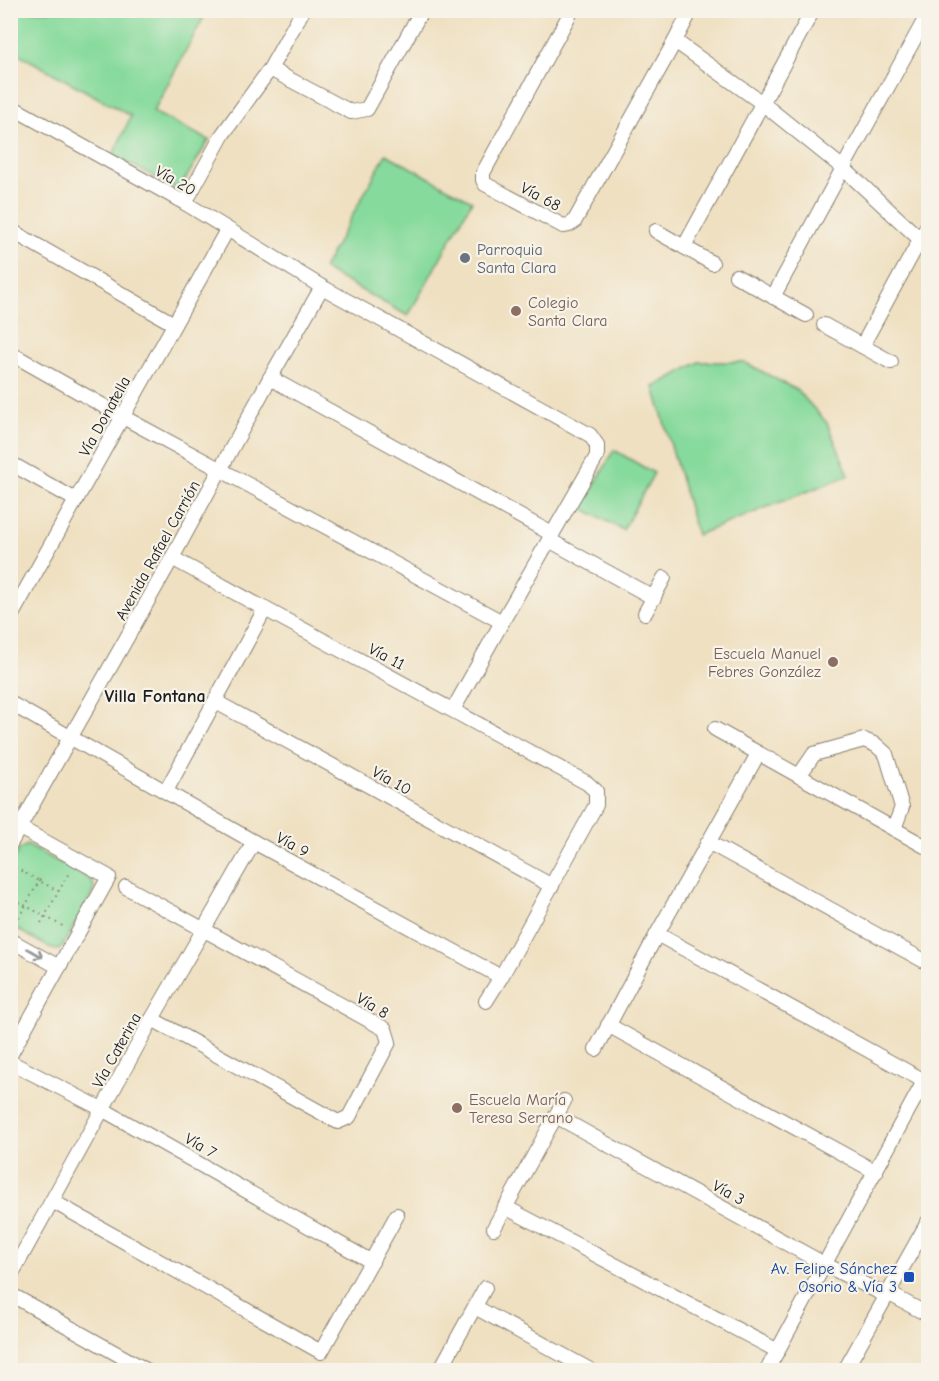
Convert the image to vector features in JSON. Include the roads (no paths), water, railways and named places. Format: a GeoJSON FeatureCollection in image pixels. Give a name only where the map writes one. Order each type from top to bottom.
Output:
{"type":"FeatureCollection","features":[{"type":"Feature","properties":{"kind":"street"},"geometry":{"type":"LineString","coordinates":[[185,203],[223,134],[270,69],[303,10]]}},
{"type":"Feature","properties":{"kind":"street"},"geometry":{"type":"LineString","coordinates":[[270,69],[351,112],[367,110],[422,10]]}},
{"type":"Feature","properties":{"kind":"street","name":"Vía 68"},"geometry":{"type":"LineString","coordinates":[[572,10],[483,173],[485,184],[563,226],[574,222],[691,10]]}},
{"type":"Feature","properties":{"kind":"street"},"geometry":{"type":"LineString","coordinates":[[684,247],[813,10]]}},
{"type":"Feature","properties":{"kind":"street"},"geometry":{"type":"LineString","coordinates":[[773,297],[928,14]]}},
{"type":"Feature","properties":{"kind":"street"},"geometry":{"type":"LineString","coordinates":[[675,41],[762,103],[843,168],[925,242]]}},
{"type":"Feature","properties":{"kind":"street","name":"Vía 20"},"geometry":{"type":"LineString","coordinates":[[10,106],[185,203],[322,287],[590,435],[597,445],[597,456],[550,537]]}},
{"type":"Feature","properties":{"kind":"street"},"geometry":{"type":"LineString","coordinates":[[862,346],[925,242],[928,225]]}},
{"type":"Feature","properties":{"kind":"street"},"geometry":{"type":"LineString","coordinates":[[10,230],[174,324]]}},
{"type":"Feature","properties":{"kind":"street","name":"Vía Donatella"},"geometry":{"type":"LineString","coordinates":[[10,618],[227,230]]}},
{"type":"Feature","properties":{"kind":"street"},"geometry":{"type":"LineString","coordinates":[[656,231],[712,263]]}},
{"type":"Feature","properties":{"kind":"street"},"geometry":{"type":"LineString","coordinates":[[736,276],[806,315]]}},
{"type":"Feature","properties":{"kind":"street","name":"Avenida Rafael Carrión"},"geometry":{"type":"LineString","coordinates":[[10,844],[322,287]]}},
{"type":"Feature","properties":{"kind":"street"},"geometry":{"type":"LineString","coordinates":[[824,325],[891,362]]}},
{"type":"Feature","properties":{"kind":"street"},"geometry":{"type":"LineString","coordinates":[[10,352],[123,417],[502,622]]}},
{"type":"Feature","properties":{"kind":"street"},"geometry":{"type":"LineString","coordinates":[[270,378],[654,598]]}},
{"type":"Feature","properties":{"kind":"street"},"geometry":{"type":"LineString","coordinates":[[10,463],[76,500]]}},
{"type":"Feature","properties":{"kind":"street"},"geometry":{"type":"LineString","coordinates":[[453,710],[550,537]]}},
{"type":"Feature","properties":{"kind":"street","name":"Vía 11"},"geometry":{"type":"LineString","coordinates":[[172,558],[587,783],[596,791],[596,805],[552,886]]}},
{"type":"Feature","properties":{"kind":"street"},"geometry":{"type":"LineString","coordinates":[[645,613],[664,578]]}},
{"type":"Feature","properties":{"kind":"street"},"geometry":{"type":"LineString","coordinates":[[10,589],[23,596]]}},
{"type":"Feature","properties":{"kind":"street"},"geometry":{"type":"LineString","coordinates":[[166,791],[265,609]]}},
{"type":"Feature","properties":{"kind":"street","name":"Vía 10"},"geometry":{"type":"LineString","coordinates":[[216,702],[552,886]]}},
{"type":"Feature","properties":{"kind":"street","name":"Vía 9"},"geometry":{"type":"LineString","coordinates":[[10,703],[254,842],[501,977]]}},
{"type":"Feature","properties":{"kind":"street"},"geometry":{"type":"LineString","coordinates":[[715,729],[928,848]]}},
{"type":"Feature","properties":{"kind":"street"},"geometry":{"type":"LineString","coordinates":[[800,776],[814,754],[864,740],[876,745],[886,754],[902,807],[894,829]]}},
{"type":"Feature","properties":{"kind":"street"},"geometry":{"type":"LineString","coordinates":[[596,1049],[657,934],[758,754]]}},
{"type":"Feature","properties":{"kind":"street"},"geometry":{"type":"LineString","coordinates":[[10,1055],[109,877],[20,828]]}},
{"type":"Feature","properties":{"kind":"street","name":"Vía Caterina"},"geometry":{"type":"LineString","coordinates":[[10,1277],[152,1019],[254,842]]}},
{"type":"Feature","properties":{"kind":"street"},"geometry":{"type":"LineString","coordinates":[[708,842],[928,963]]}},
{"type":"Feature","properties":{"kind":"street"},"geometry":{"type":"LineString","coordinates":[[486,1000],[552,886]]}},
{"type":"Feature","properties":{"kind":"street","name":"Vía 8"},"geometry":{"type":"LineString","coordinates":[[126,887],[385,1029],[389,1042],[349,1117],[338,1122],[152,1019]]}},
{"type":"Feature","properties":{"kind":"street"},"geometry":{"type":"LineString","coordinates":[[657,934],[927,1079],[767,1371]]}},
{"type":"Feature","properties":{"kind":"street"},"geometry":{"type":"LineString","coordinates":[[10,940],[59,967]]}},
{"type":"Feature","properties":{"kind":"street"},"geometry":{"type":"LineString","coordinates":[[608,1025],[876,1172]]}},
{"type":"Feature","properties":{"kind":"street","name":"Vía 7"},"geometry":{"type":"LineString","coordinates":[[10,1062],[102,1109],[372,1262]]}},
{"type":"Feature","properties":{"kind":"street"},"geometry":{"type":"LineString","coordinates":[[494,1228],[564,1101]]}},
{"type":"Feature","properties":{"kind":"street","name":"Vía 3"},"geometry":{"type":"LineString","coordinates":[[556,1116],[824,1264],[921,1311]]}},
{"type":"Feature","properties":{"kind":"street"},"geometry":{"type":"LineString","coordinates":[[52,1200],[321,1352],[397,1215]]}},
{"type":"Feature","properties":{"kind":"street"},"geometry":{"type":"LineString","coordinates":[[505,1207],[778,1351]]}},
{"type":"Feature","properties":{"kind":"street"},"geometry":{"type":"LineString","coordinates":[[845,1371],[928,1222]]}},
{"type":"Feature","properties":{"kind":"street"},"geometry":{"type":"LineString","coordinates":[[440,1371],[485,1288]]}},
{"type":"Feature","properties":{"kind":"street"},"geometry":{"type":"LineString","coordinates":[[10,1294],[146,1371]]}},
{"type":"Feature","properties":{"kind":"street"},"geometry":{"type":"LineString","coordinates":[[475,1306],[590,1371]]}},
{"type":"Feature","properties":{"kind":"place","name":"Parroquia Santa Clara"},"geometry":{"type":"Point","coordinates":[465,258]}},
{"type":"Feature","properties":{"kind":"place","name":"Colegio Santa Clara"},"geometry":{"type":"Point","coordinates":[516,311]}},
{"type":"Feature","properties":{"kind":"place","name":"Escuela Manuel Febres González"},"geometry":{"type":"Point","coordinates":[833,662]}},
{"type":"Feature","properties":{"kind":"place","name":"Escuela María Teresa Serrano"},"geometry":{"type":"Point","coordinates":[457,1108]}},
{"type":"Feature","properties":{"kind":"place","name":"Av. Felipe Sánchez Osorio & Vía 3"},"geometry":{"type":"Point","coordinates":[909,1277]}},
{"type":"Feature","properties":{"kind":"district","name":"Villa Fontana"},"geometry":{"type":"Point","coordinates":[155,696]}}]}
